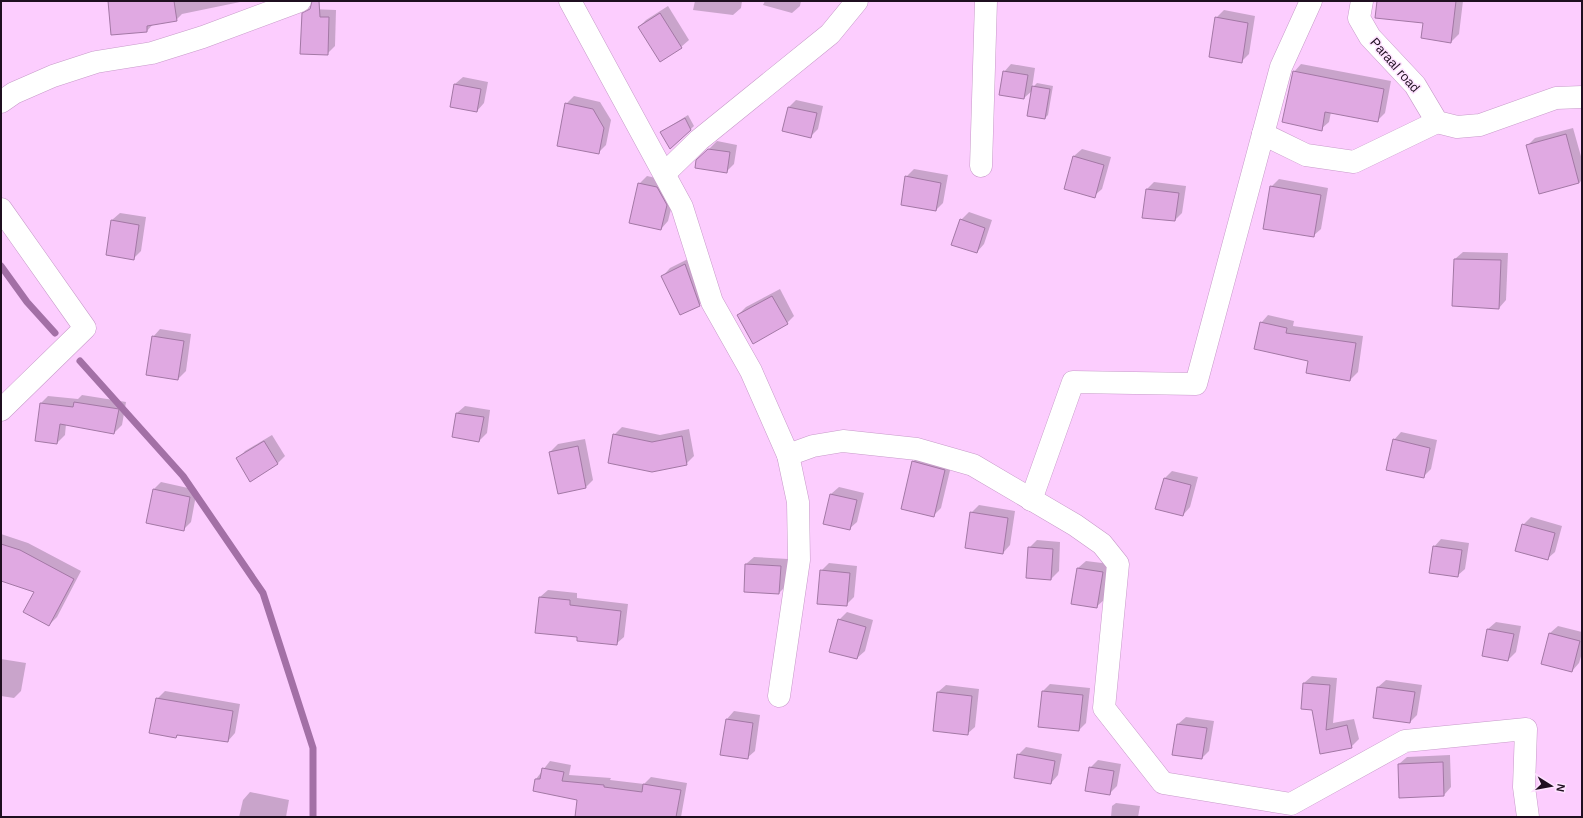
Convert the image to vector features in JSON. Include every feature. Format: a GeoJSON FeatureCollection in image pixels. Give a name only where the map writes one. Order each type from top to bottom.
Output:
{"type":"FeatureCollection","features":[{"type":"Feature","properties":{"kind":"street"},"geometry":{"type":"LineString","coordinates":[[1,102],[14,93],[53,76],[96,62],[152,53],[300,1]]}},
{"type":"Feature","properties":{"kind":"street"},"geometry":{"type":"LineString","coordinates":[[570,1],[665,173],[682,207],[712,302],[751,371],[788,455],[798,502],[799,560],[779,696]]}},
{"type":"Feature","properties":{"kind":"street"},"geometry":{"type":"LineString","coordinates":[[665,173],[699,140],[830,34],[857,1]]}},
{"type":"Feature","properties":{"kind":"street"},"geometry":{"type":"LineString","coordinates":[[981,166],[986,1]]}},
{"type":"Feature","properties":{"kind":"street"},"geometry":{"type":"LineString","coordinates":[[1031,500],[1073,382],[1196,384],[1281,67],[1311,1]]}},
{"type":"Feature","properties":{"kind":"street","name":"Paraal road"},"geometry":{"type":"LineString","coordinates":[[1362,1],[1359,18],[1370,37],[1415,85],[1437,122]]}},
{"type":"Feature","properties":{"kind":"street"},"geometry":{"type":"LineString","coordinates":[[1263,134],[1306,155],[1354,162],[1437,122],[1457,128],[1480,125],[1556,98],[1582,97]]}},
{"type":"Feature","properties":{"kind":"street"},"geometry":{"type":"LineString","coordinates":[[1,209],[85,328],[1,410]]}},
{"type":"Feature","properties":{"kind":"street"},"geometry":{"type":"LineString","coordinates":[[788,455],[813,446],[843,441],[917,449],[973,465],[1075,525],[1102,544],[1118,564],[1104,708],[1163,782],[1291,804],[1405,741],[1526,729],[1524,787],[1528,817]]}},
{"type":"Feature","properties":{"kind":"building"},"geometry":{"type":"Polygon","coordinates":[[[108,1],[174,1],[177,21],[147,26],[147,32],[111,35],[108,1]]]}},
{"type":"Feature","properties":{"kind":"building"},"geometry":{"type":"Polygon","coordinates":[[[312,1],[319,1],[320,17],[329,17],[328,55],[300,54],[302,13],[310,9],[312,1]]]}},
{"type":"Feature","properties":{"kind":"building"},"geometry":{"type":"Polygon","coordinates":[[[1377,1],[1456,1],[1451,43],[1421,38],[1423,23],[1375,18],[1377,1]]]}},
{"type":"Feature","properties":{"kind":"building"},"geometry":{"type":"Polygon","coordinates":[[[660,13],[682,48],[660,62],[638,27],[660,13]]]}},
{"type":"Feature","properties":{"kind":"building"},"geometry":{"type":"Polygon","coordinates":[[[1215,17],[1248,23],[1242,63],[1209,57],[1215,17]]]}},
{"type":"Feature","properties":{"kind":"building"},"geometry":{"type":"Polygon","coordinates":[[[1003,71],[1028,75],[1024,99],[999,95],[1003,71]]]}},
{"type":"Feature","properties":{"kind":"building"},"geometry":{"type":"Polygon","coordinates":[[[1293,71],[1384,89],[1378,122],[1325,112],[1322,131],[1282,122],[1293,71]]]}},
{"type":"Feature","properties":{"kind":"building"},"geometry":{"type":"Polygon","coordinates":[[[454,84],[481,89],[477,112],[450,107],[454,84]]]}},
{"type":"Feature","properties":{"kind":"building"},"geometry":{"type":"Polygon","coordinates":[[[1032,86],[1050,89],[1045,119],[1027,116],[1032,86]]]}},
{"type":"Feature","properties":{"kind":"building"},"geometry":{"type":"Polygon","coordinates":[[[565,103],[593,109],[604,128],[599,154],[557,146],[565,103]]]}},
{"type":"Feature","properties":{"kind":"building"},"geometry":{"type":"Polygon","coordinates":[[[788,107],[817,113],[811,138],[782,131],[788,107]]]}},
{"type":"Feature","properties":{"kind":"building"},"geometry":{"type":"Polygon","coordinates":[[[685,118],[691,130],[670,149],[660,132],[685,118]]]}},
{"type":"Feature","properties":{"kind":"building"},"geometry":{"type":"Polygon","coordinates":[[[1566,134],[1579,183],[1539,194],[1526,145],[1566,134]]]}},
{"type":"Feature","properties":{"kind":"building"},"geometry":{"type":"Polygon","coordinates":[[[708,149],[730,152],[727,173],[695,168],[696,160],[708,149]]]}},
{"type":"Feature","properties":{"kind":"building"},"geometry":{"type":"Polygon","coordinates":[[[1073,156],[1104,165],[1095,198],[1064,189],[1073,156]]]}},
{"type":"Feature","properties":{"kind":"building"},"geometry":{"type":"Polygon","coordinates":[[[905,176],[941,183],[936,211],[901,205],[905,176]]]}},
{"type":"Feature","properties":{"kind":"building"},"geometry":{"type":"Polygon","coordinates":[[[638,183],[657,187],[667,205],[661,230],[629,223],[638,183]]]}},
{"type":"Feature","properties":{"kind":"building"},"geometry":{"type":"Polygon","coordinates":[[[1270,186],[1321,195],[1314,237],[1263,229],[1270,186]]]}},
{"type":"Feature","properties":{"kind":"building"},"geometry":{"type":"Polygon","coordinates":[[[1146,189],[1179,193],[1175,221],[1142,218],[1146,189]]]}},
{"type":"Feature","properties":{"kind":"building"},"geometry":{"type":"Polygon","coordinates":[[[960,219],[985,228],[977,253],[951,245],[960,219]]]}},
{"type":"Feature","properties":{"kind":"building"},"geometry":{"type":"Polygon","coordinates":[[[111,220],[139,225],[134,260],[106,255],[111,220]]]}},
{"type":"Feature","properties":{"kind":"building"},"geometry":{"type":"Polygon","coordinates":[[[1454,259],[1501,260],[1499,309],[1452,306],[1454,259]]]}},
{"type":"Feature","properties":{"kind":"building"},"geometry":{"type":"Polygon","coordinates":[[[685,264],[700,306],[680,315],[661,276],[685,264]]]}},
{"type":"Feature","properties":{"kind":"building"},"geometry":{"type":"Polygon","coordinates":[[[772,296],[788,324],[753,344],[737,315],[772,296]]]}},
{"type":"Feature","properties":{"kind":"building"},"geometry":{"type":"Polygon","coordinates":[[[1260,322],[1287,328],[1286,333],[1356,343],[1350,381],[1306,373],[1308,361],[1254,349],[1260,322]]]}},
{"type":"Feature","properties":{"kind":"building"},"geometry":{"type":"Polygon","coordinates":[[[152,336],[184,341],[178,380],[146,375],[152,336]]]}},
{"type":"Feature","properties":{"kind":"building"},"geometry":{"type":"Polygon","coordinates":[[[74,402],[119,409],[114,434],[60,424],[57,444],[35,441],[40,403],[73,407],[74,402]]]}},
{"type":"Feature","properties":{"kind":"building"},"geometry":{"type":"Polygon","coordinates":[[[456,413],[484,417],[479,442],[452,437],[456,413]]]}},
{"type":"Feature","properties":{"kind":"building"},"geometry":{"type":"Polygon","coordinates":[[[613,434],[652,442],[682,436],[687,465],[652,472],[608,463],[613,434]]]}},
{"type":"Feature","properties":{"kind":"building"},"geometry":{"type":"Polygon","coordinates":[[[1393,439],[1430,448],[1424,478],[1386,470],[1393,439]]]}},
{"type":"Feature","properties":{"kind":"building"},"geometry":{"type":"Polygon","coordinates":[[[264,441],[278,464],[250,482],[236,458],[264,441]]]}},
{"type":"Feature","properties":{"kind":"building"},"geometry":{"type":"Polygon","coordinates":[[[578,446],[586,488],[558,494],[549,452],[578,446]]]}},
{"type":"Feature","properties":{"kind":"building"},"geometry":{"type":"Polygon","coordinates":[[[912,461],[945,470],[934,517],[901,509],[912,461]]]}},
{"type":"Feature","properties":{"kind":"building"},"geometry":{"type":"Polygon","coordinates":[[[1164,478],[1191,485],[1183,516],[1155,509],[1164,478]]]}},
{"type":"Feature","properties":{"kind":"building"},"geometry":{"type":"Polygon","coordinates":[[[153,489],[190,497],[184,531],[146,523],[153,489]]]}},
{"type":"Feature","properties":{"kind":"building"},"geometry":{"type":"Polygon","coordinates":[[[830,494],[857,500],[850,530],[823,524],[830,494]]]}},
{"type":"Feature","properties":{"kind":"building"},"geometry":{"type":"Polygon","coordinates":[[[970,512],[1008,518],[1003,554],[965,548],[970,512]]]}},
{"type":"Feature","properties":{"kind":"building"},"geometry":{"type":"Polygon","coordinates":[[[1522,524],[1555,533],[1548,560],[1515,551],[1522,524]]]}},
{"type":"Feature","properties":{"kind":"building"},"geometry":{"type":"Polygon","coordinates":[[[1,544],[20,550],[74,579],[49,626],[23,612],[34,592],[1,581],[1,544]]]}},
{"type":"Feature","properties":{"kind":"building"},"geometry":{"type":"Polygon","coordinates":[[[1433,546],[1462,550],[1458,577],[1429,573],[1433,546]]]}},
{"type":"Feature","properties":{"kind":"building"},"geometry":{"type":"Polygon","coordinates":[[[1028,547],[1053,549],[1051,580],[1026,578],[1028,547]]]}},
{"type":"Feature","properties":{"kind":"building"},"geometry":{"type":"Polygon","coordinates":[[[745,564],[781,566],[779,594],[744,592],[745,564]]]}},
{"type":"Feature","properties":{"kind":"building"},"geometry":{"type":"Polygon","coordinates":[[[1077,568],[1103,572],[1097,608],[1071,604],[1077,568]]]}},
{"type":"Feature","properties":{"kind":"building"},"geometry":{"type":"Polygon","coordinates":[[[820,570],[850,573],[847,606],[817,604],[820,570]]]}},
{"type":"Feature","properties":{"kind":"building"},"geometry":{"type":"Polygon","coordinates":[[[539,597],[570,600],[570,605],[621,611],[617,645],[577,641],[577,637],[535,633],[539,597]]]}},
{"type":"Feature","properties":{"kind":"building"},"geometry":{"type":"Polygon","coordinates":[[[838,619],[866,627],[857,659],[829,652],[838,619]]]}},
{"type":"Feature","properties":{"kind":"building"},"geometry":{"type":"Polygon","coordinates":[[[1487,629],[1514,634],[1508,661],[1482,656],[1487,629]]]}},
{"type":"Feature","properties":{"kind":"building"},"geometry":{"type":"Polygon","coordinates":[[[1549,633],[1580,641],[1572,672],[1541,664],[1549,633]]]}},
{"type":"Feature","properties":{"kind":"building"},"geometry":{"type":"Polygon","coordinates":[[[1303,683],[1330,685],[1326,730],[1347,725],[1352,748],[1320,754],[1312,710],[1301,709],[1303,683]]]}},
{"type":"Feature","properties":{"kind":"building"},"geometry":{"type":"Polygon","coordinates":[[[1377,687],[1415,692],[1410,723],[1373,718],[1377,687]]]}},
{"type":"Feature","properties":{"kind":"building"},"geometry":{"type":"Polygon","coordinates":[[[1042,691],[1083,695],[1079,731],[1038,727],[1042,691]]]}},
{"type":"Feature","properties":{"kind":"building"},"geometry":{"type":"Polygon","coordinates":[[[937,692],[972,696],[968,735],[933,731],[937,692]]]}},
{"type":"Feature","properties":{"kind":"building"},"geometry":{"type":"Polygon","coordinates":[[[156,698],[233,711],[228,742],[177,735],[176,738],[149,733],[156,698]]]}},
{"type":"Feature","properties":{"kind":"building"},"geometry":{"type":"Polygon","coordinates":[[[726,719],[753,723],[748,759],[720,755],[726,719]]]}},
{"type":"Feature","properties":{"kind":"building"},"geometry":{"type":"Polygon","coordinates":[[[1177,724],[1207,728],[1202,759],[1172,755],[1177,724]]]}},
{"type":"Feature","properties":{"kind":"building"},"geometry":{"type":"Polygon","coordinates":[[[1017,754],[1055,761],[1051,784],[1014,778],[1017,754]]]}},
{"type":"Feature","properties":{"kind":"building"},"geometry":{"type":"Polygon","coordinates":[[[1443,762],[1444,796],[1399,798],[1398,764],[1443,762]]]}},
{"type":"Feature","properties":{"kind":"building"},"geometry":{"type":"Polygon","coordinates":[[[1089,767],[1114,771],[1110,795],[1085,791],[1089,767]]]}},
{"type":"Feature","properties":{"kind":"building"},"geometry":{"type":"Polygon","coordinates":[[[542,768],[564,772],[562,781],[604,785],[604,787],[642,792],[643,784],[681,790],[676,817],[575,817],[577,800],[533,791],[535,779],[540,779],[542,768]]]}},
{"type":"Feature","properties":{"kind":"waterway"},"geometry":{"type":"LineString","coordinates":[[1,266],[27,302],[55,333]]}},
{"type":"Feature","properties":{"kind":"waterway"},"geometry":{"type":"LineString","coordinates":[[80,361],[183,476],[263,593],[313,748],[313,817]]}}]}
